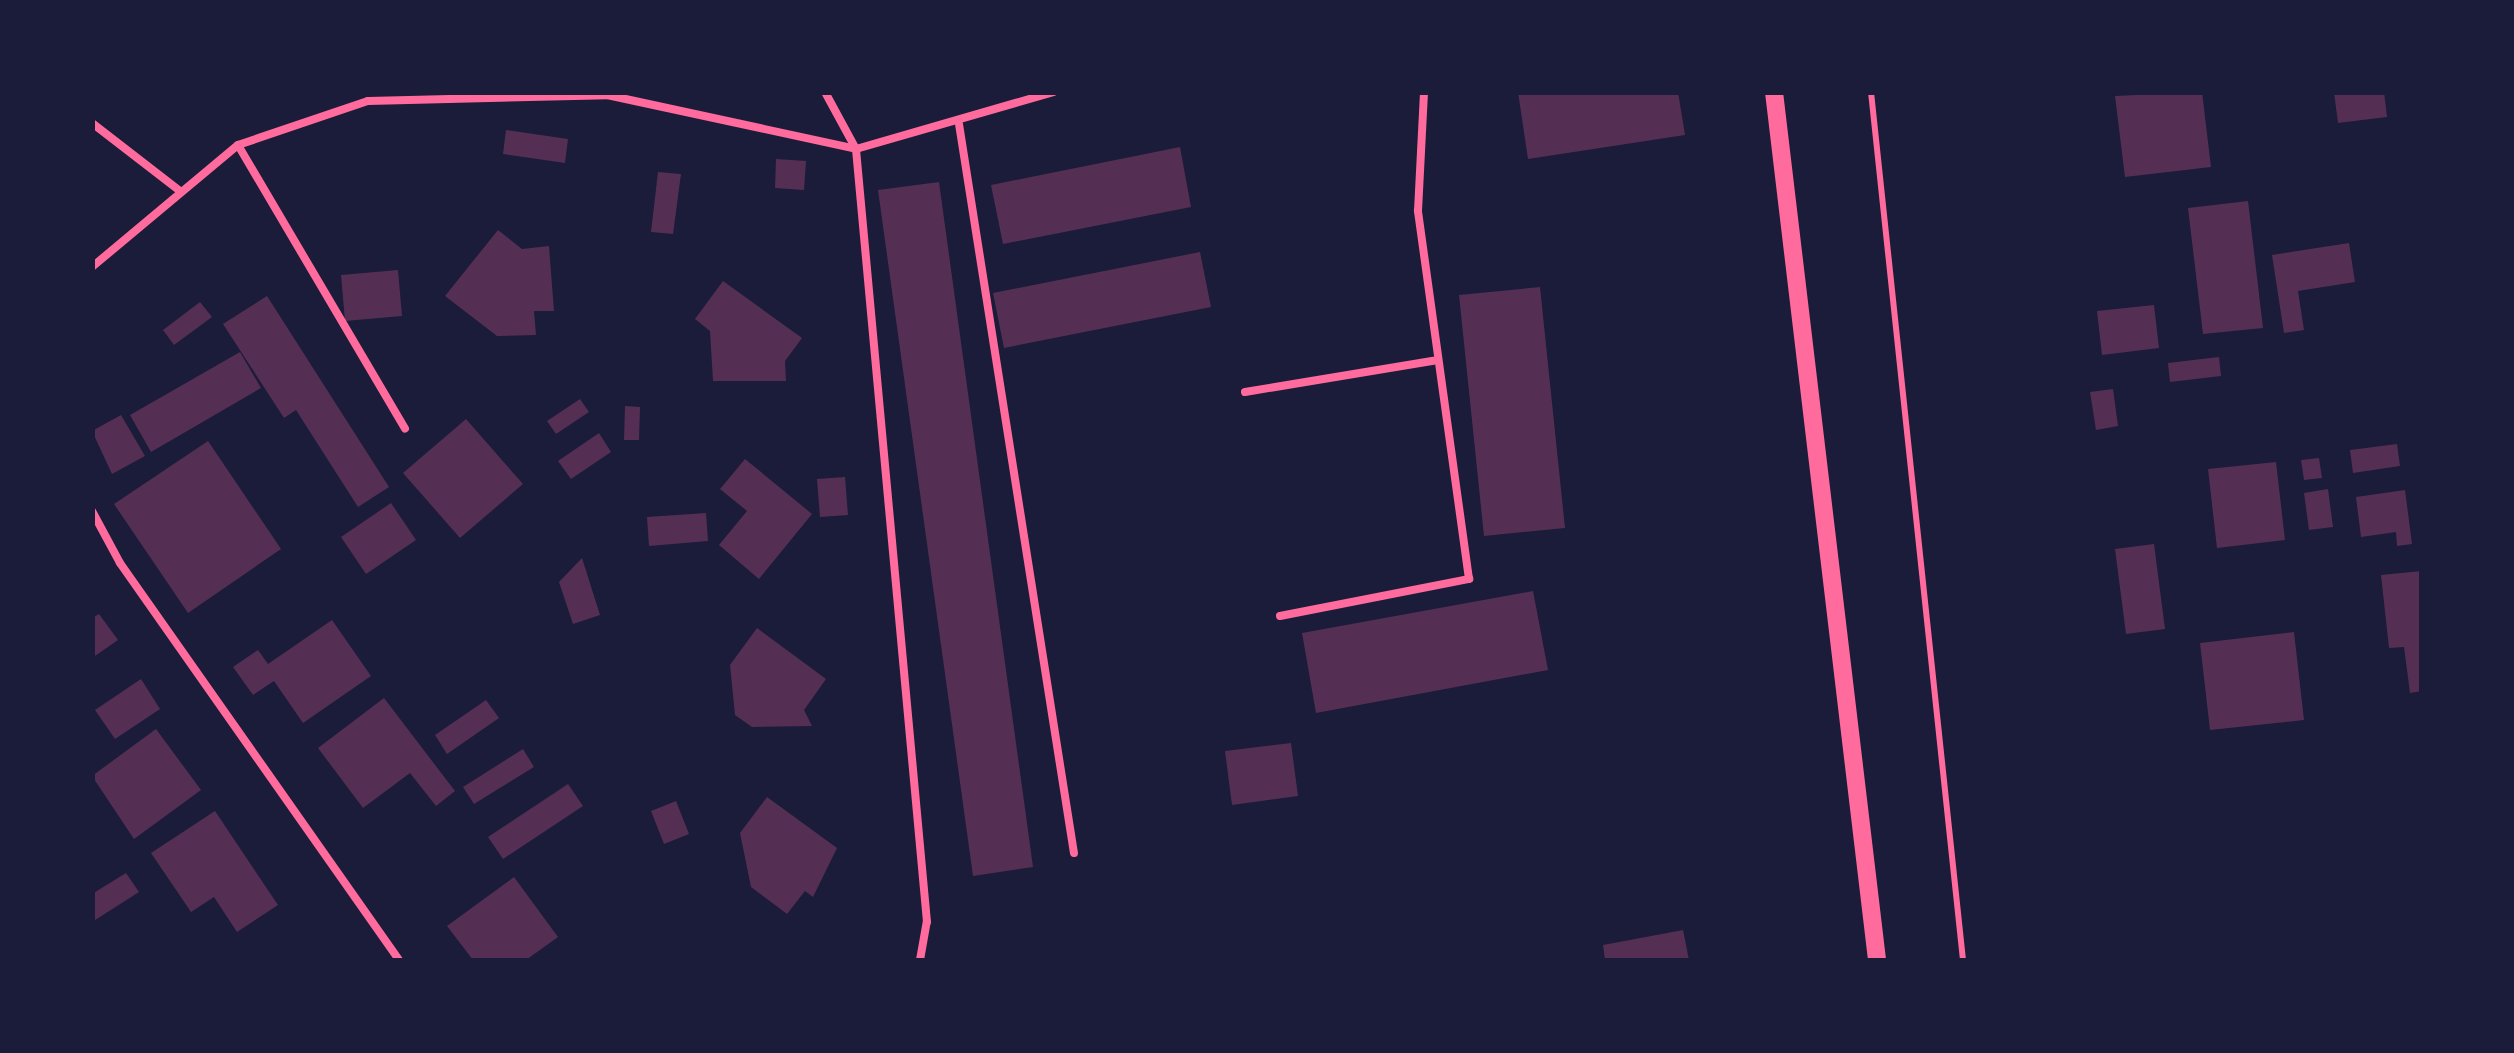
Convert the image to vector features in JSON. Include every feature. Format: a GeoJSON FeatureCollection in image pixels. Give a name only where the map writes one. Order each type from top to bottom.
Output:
{"type":"FeatureCollection","features":[{"type":"Feature","properties":{"kind":"street"},"geometry":{"type":"LineString","coordinates":[[1774,92],[1877,960]]}},
{"type":"Feature","properties":{"kind":"lane"},"geometry":{"type":"LineString","coordinates":[[358,92],[368,101]]}},
{"type":"Feature","properties":{"kind":"lane"},"geometry":{"type":"LineString","coordinates":[[676,105],[684,92]]}},
{"type":"Feature","properties":{"kind":"lane"},"geometry":{"type":"LineString","coordinates":[[826,92],[856,149],[927,922],[920,960]]}},
{"type":"Feature","properties":{"kind":"lane"},"geometry":{"type":"LineString","coordinates":[[92,267],[238,145],[368,101],[571,94],[676,105],[856,149],[960,124],[1054,92]]}},
{"type":"Feature","properties":{"kind":"lane"},"geometry":{"type":"LineString","coordinates":[[1280,616],[1469,579],[1433,361],[1418,211],[1424,92]]}},
{"type":"Feature","properties":{"kind":"lane"},"geometry":{"type":"LineString","coordinates":[[92,122],[180,191]]}},
{"type":"Feature","properties":{"kind":"lane"},"geometry":{"type":"LineString","coordinates":[[960,124],[1074,853]]}},
{"type":"Feature","properties":{"kind":"lane"},"geometry":{"type":"LineString","coordinates":[[238,145],[405,428]]}},
{"type":"Feature","properties":{"kind":"lane"},"geometry":{"type":"LineString","coordinates":[[1245,392],[1433,361]]}},
{"type":"Feature","properties":{"kind":"lane"},"geometry":{"type":"LineString","coordinates":[[92,511],[399,960]]}},
{"type":"Feature","properties":{"kind":"path"},"geometry":{"type":"LineString","coordinates":[[1871,92],[1963,960]]}},
{"type":"Feature","properties":{"kind":"building"},"geometry":{"type":"Polygon","coordinates":[[[1518,92],[1678,92],[1685,135],[1528,159],[1518,92]]]}},
{"type":"Feature","properties":{"kind":"building"},"geometry":{"type":"Polygon","coordinates":[[[2202,92],[2211,167],[2125,177],[2115,96],[2202,92]]]}},
{"type":"Feature","properties":{"kind":"building"},"geometry":{"type":"Polygon","coordinates":[[[2334,92],[2384,92],[2387,117],[2338,123],[2334,92]]]}},
{"type":"Feature","properties":{"kind":"building"},"geometry":{"type":"Polygon","coordinates":[[[506,130],[568,139],[565,163],[503,154],[506,130]]]}},
{"type":"Feature","properties":{"kind":"building"},"geometry":{"type":"Polygon","coordinates":[[[1180,147],[1191,207],[1003,244],[991,185],[1180,147]]]}},
{"type":"Feature","properties":{"kind":"building"},"geometry":{"type":"Polygon","coordinates":[[[776,159],[806,161],[804,190],[775,188],[776,159]]]}},
{"type":"Feature","properties":{"kind":"building"},"geometry":{"type":"Polygon","coordinates":[[[658,172],[681,174],[673,234],[651,232],[658,172]]]}},
{"type":"Feature","properties":{"kind":"building"},"geometry":{"type":"Polygon","coordinates":[[[939,182],[1033,867],[973,876],[878,190],[939,182]]]}},
{"type":"Feature","properties":{"kind":"building"},"geometry":{"type":"Polygon","coordinates":[[[2248,201],[2263,328],[2203,334],[2188,208],[2248,201]]]}},
{"type":"Feature","properties":{"kind":"building"},"geometry":{"type":"Polygon","coordinates":[[[498,230],[522,249],[549,246],[554,311],[534,311],[536,335],[497,336],[445,296],[498,230]]]}},
{"type":"Feature","properties":{"kind":"building"},"geometry":{"type":"Polygon","coordinates":[[[2349,243],[2355,282],[2298,291],[2304,330],[2284,333],[2272,255],[2349,243]]]}},
{"type":"Feature","properties":{"kind":"building"},"geometry":{"type":"Polygon","coordinates":[[[1200,252],[1211,307],[1004,348],[993,293],[1200,252]]]}},
{"type":"Feature","properties":{"kind":"building"},"geometry":{"type":"Polygon","coordinates":[[[398,270],[402,316],[345,321],[341,275],[398,270]]]}},
{"type":"Feature","properties":{"kind":"building"},"geometry":{"type":"Polygon","coordinates":[[[723,281],[802,338],[785,361],[786,381],[713,381],[710,331],[695,319],[723,281]]]}},
{"type":"Feature","properties":{"kind":"building"},"geometry":{"type":"Polygon","coordinates":[[[1540,287],[1565,528],[1484,536],[1459,295],[1540,287]]]}},
{"type":"Feature","properties":{"kind":"building"},"geometry":{"type":"Polygon","coordinates":[[[267,296],[389,487],[358,507],[296,410],[284,418],[223,324],[267,296]]]}},
{"type":"Feature","properties":{"kind":"building"},"geometry":{"type":"Polygon","coordinates":[[[200,302],[212,317],[174,345],[163,330],[200,302]]]}},
{"type":"Feature","properties":{"kind":"building"},"geometry":{"type":"Polygon","coordinates":[[[2154,305],[2159,348],[2102,355],[2097,311],[2154,305]]]}},
{"type":"Feature","properties":{"kind":"building"},"geometry":{"type":"Polygon","coordinates":[[[240,352],[261,388],[151,452],[130,415],[240,352]]]}},
{"type":"Feature","properties":{"kind":"building"},"geometry":{"type":"Polygon","coordinates":[[[2219,357],[2221,376],[2170,382],[2168,363],[2219,357]]]}},
{"type":"Feature","properties":{"kind":"building"},"geometry":{"type":"Polygon","coordinates":[[[2113,389],[2118,426],[2096,430],[2090,392],[2113,389]]]}},
{"type":"Feature","properties":{"kind":"building"},"geometry":{"type":"Polygon","coordinates":[[[580,399],[589,412],[556,434],[547,421],[580,399]]]}},
{"type":"Feature","properties":{"kind":"building"},"geometry":{"type":"Polygon","coordinates":[[[625,406],[640,407],[639,440],[624,440],[625,406]]]}},
{"type":"Feature","properties":{"kind":"building"},"geometry":{"type":"Polygon","coordinates":[[[121,415],[145,456],[112,474],[92,431],[121,415]]]}},
{"type":"Feature","properties":{"kind":"building"},"geometry":{"type":"Polygon","coordinates":[[[466,419],[523,484],[460,538],[403,473],[466,419]]]}},
{"type":"Feature","properties":{"kind":"building"},"geometry":{"type":"Polygon","coordinates":[[[599,433],[611,452],[571,479],[558,461],[599,433]]]}},
{"type":"Feature","properties":{"kind":"building"},"geometry":{"type":"Polygon","coordinates":[[[208,441],[281,549],[188,613],[114,504],[208,441]]]}},
{"type":"Feature","properties":{"kind":"building"},"geometry":{"type":"Polygon","coordinates":[[[2397,444],[2400,466],[2353,473],[2350,450],[2397,444]]]}},
{"type":"Feature","properties":{"kind":"building"},"geometry":{"type":"Polygon","coordinates":[[[2319,458],[2322,478],[2304,480],[2301,460],[2319,458]]]}},
{"type":"Feature","properties":{"kind":"building"},"geometry":{"type":"Polygon","coordinates":[[[745,459],[812,514],[759,579],[719,545],[747,511],[720,489],[745,459]]]}},
{"type":"Feature","properties":{"kind":"building"},"geometry":{"type":"Polygon","coordinates":[[[2276,462],[2285,540],[2217,548],[2208,469],[2276,462]]]}},
{"type":"Feature","properties":{"kind":"building"},"geometry":{"type":"Polygon","coordinates":[[[845,477],[848,515],[820,517],[817,479],[845,477]]]}},
{"type":"Feature","properties":{"kind":"building"},"geometry":{"type":"Polygon","coordinates":[[[2328,489],[2333,527],[2309,530],[2304,493],[2328,489]]]}},
{"type":"Feature","properties":{"kind":"building"},"geometry":{"type":"Polygon","coordinates":[[[2405,490],[2412,544],[2397,546],[2396,532],[2361,537],[2356,497],[2405,490]]]}},
{"type":"Feature","properties":{"kind":"building"},"geometry":{"type":"Polygon","coordinates":[[[391,503],[416,540],[366,574],[341,537],[391,503]]]}},
{"type":"Feature","properties":{"kind":"building"},"geometry":{"type":"Polygon","coordinates":[[[706,513],[708,541],[649,546],[647,517],[706,513]]]}},
{"type":"Feature","properties":{"kind":"building"},"geometry":{"type":"Polygon","coordinates":[[[2154,544],[2165,629],[2126,634],[2115,549],[2154,544]]]}},
{"type":"Feature","properties":{"kind":"building"},"geometry":{"type":"Polygon","coordinates":[[[582,558],[600,615],[573,624],[559,582],[582,558]]]}},
{"type":"Feature","properties":{"kind":"building"},"geometry":{"type":"Polygon","coordinates":[[[2422,571],[2422,691],[2410,693],[2404,647],[2389,648],[2381,575],[2422,571]]]}},
{"type":"Feature","properties":{"kind":"building"},"geometry":{"type":"Polygon","coordinates":[[[1533,591],[1548,670],[1316,713],[1302,633],[1533,591]]]}},
{"type":"Feature","properties":{"kind":"building"},"geometry":{"type":"Polygon","coordinates":[[[99,614],[118,640],[92,658],[92,618],[99,614]]]}},
{"type":"Feature","properties":{"kind":"building"},"geometry":{"type":"Polygon","coordinates":[[[332,620],[371,676],[303,723],[274,681],[253,695],[233,667],[258,650],[268,664],[332,620]]]}},
{"type":"Feature","properties":{"kind":"building"},"geometry":{"type":"Polygon","coordinates":[[[757,628],[826,679],[804,710],[812,726],[752,727],[735,715],[730,665],[757,628]]]}},
{"type":"Feature","properties":{"kind":"building"},"geometry":{"type":"Polygon","coordinates":[[[2294,632],[2304,720],[2210,730],[2200,643],[2294,632]]]}},
{"type":"Feature","properties":{"kind":"building"},"geometry":{"type":"Polygon","coordinates":[[[141,679],[160,709],[115,739],[95,710],[141,679]]]}},
{"type":"Feature","properties":{"kind":"building"},"geometry":{"type":"Polygon","coordinates":[[[384,698],[455,791],[436,806],[410,773],[363,808],[318,748],[384,698]]]}},
{"type":"Feature","properties":{"kind":"building"},"geometry":{"type":"Polygon","coordinates":[[[486,700],[499,718],[447,754],[435,735],[486,700]]]}},
{"type":"Feature","properties":{"kind":"building"},"geometry":{"type":"Polygon","coordinates":[[[156,729],[201,790],[134,839],[92,776],[156,729]]]}},
{"type":"Feature","properties":{"kind":"building"},"geometry":{"type":"Polygon","coordinates":[[[1291,743],[1298,796],[1232,805],[1225,751],[1291,743]]]}},
{"type":"Feature","properties":{"kind":"building"},"geometry":{"type":"Polygon","coordinates":[[[523,749],[534,767],[474,804],[463,787],[523,749]]]}},
{"type":"Feature","properties":{"kind":"building"},"geometry":{"type":"Polygon","coordinates":[[[568,784],[583,806],[503,859],[488,837],[568,784]]]}},
{"type":"Feature","properties":{"kind":"building"},"geometry":{"type":"Polygon","coordinates":[[[767,797],[837,848],[813,897],[805,891],[787,914],[751,887],[740,833],[767,797]]]}},
{"type":"Feature","properties":{"kind":"building"},"geometry":{"type":"Polygon","coordinates":[[[676,801],[689,834],[664,844],[651,811],[676,801]]]}},
{"type":"Feature","properties":{"kind":"building"},"geometry":{"type":"Polygon","coordinates":[[[215,811],[278,905],[237,932],[214,897],[191,912],[151,853],[215,811]]]}},
{"type":"Feature","properties":{"kind":"building"},"geometry":{"type":"Polygon","coordinates":[[[126,873],[139,892],[92,922],[92,894],[126,873]]]}},
{"type":"Feature","properties":{"kind":"building"},"geometry":{"type":"Polygon","coordinates":[[[514,877],[558,937],[526,960],[473,960],[447,926],[514,877]]]}},
{"type":"Feature","properties":{"kind":"building"},"geometry":{"type":"Polygon","coordinates":[[[1683,930],[1689,960],[1605,960],[1603,945],[1683,930]]]}}]}
